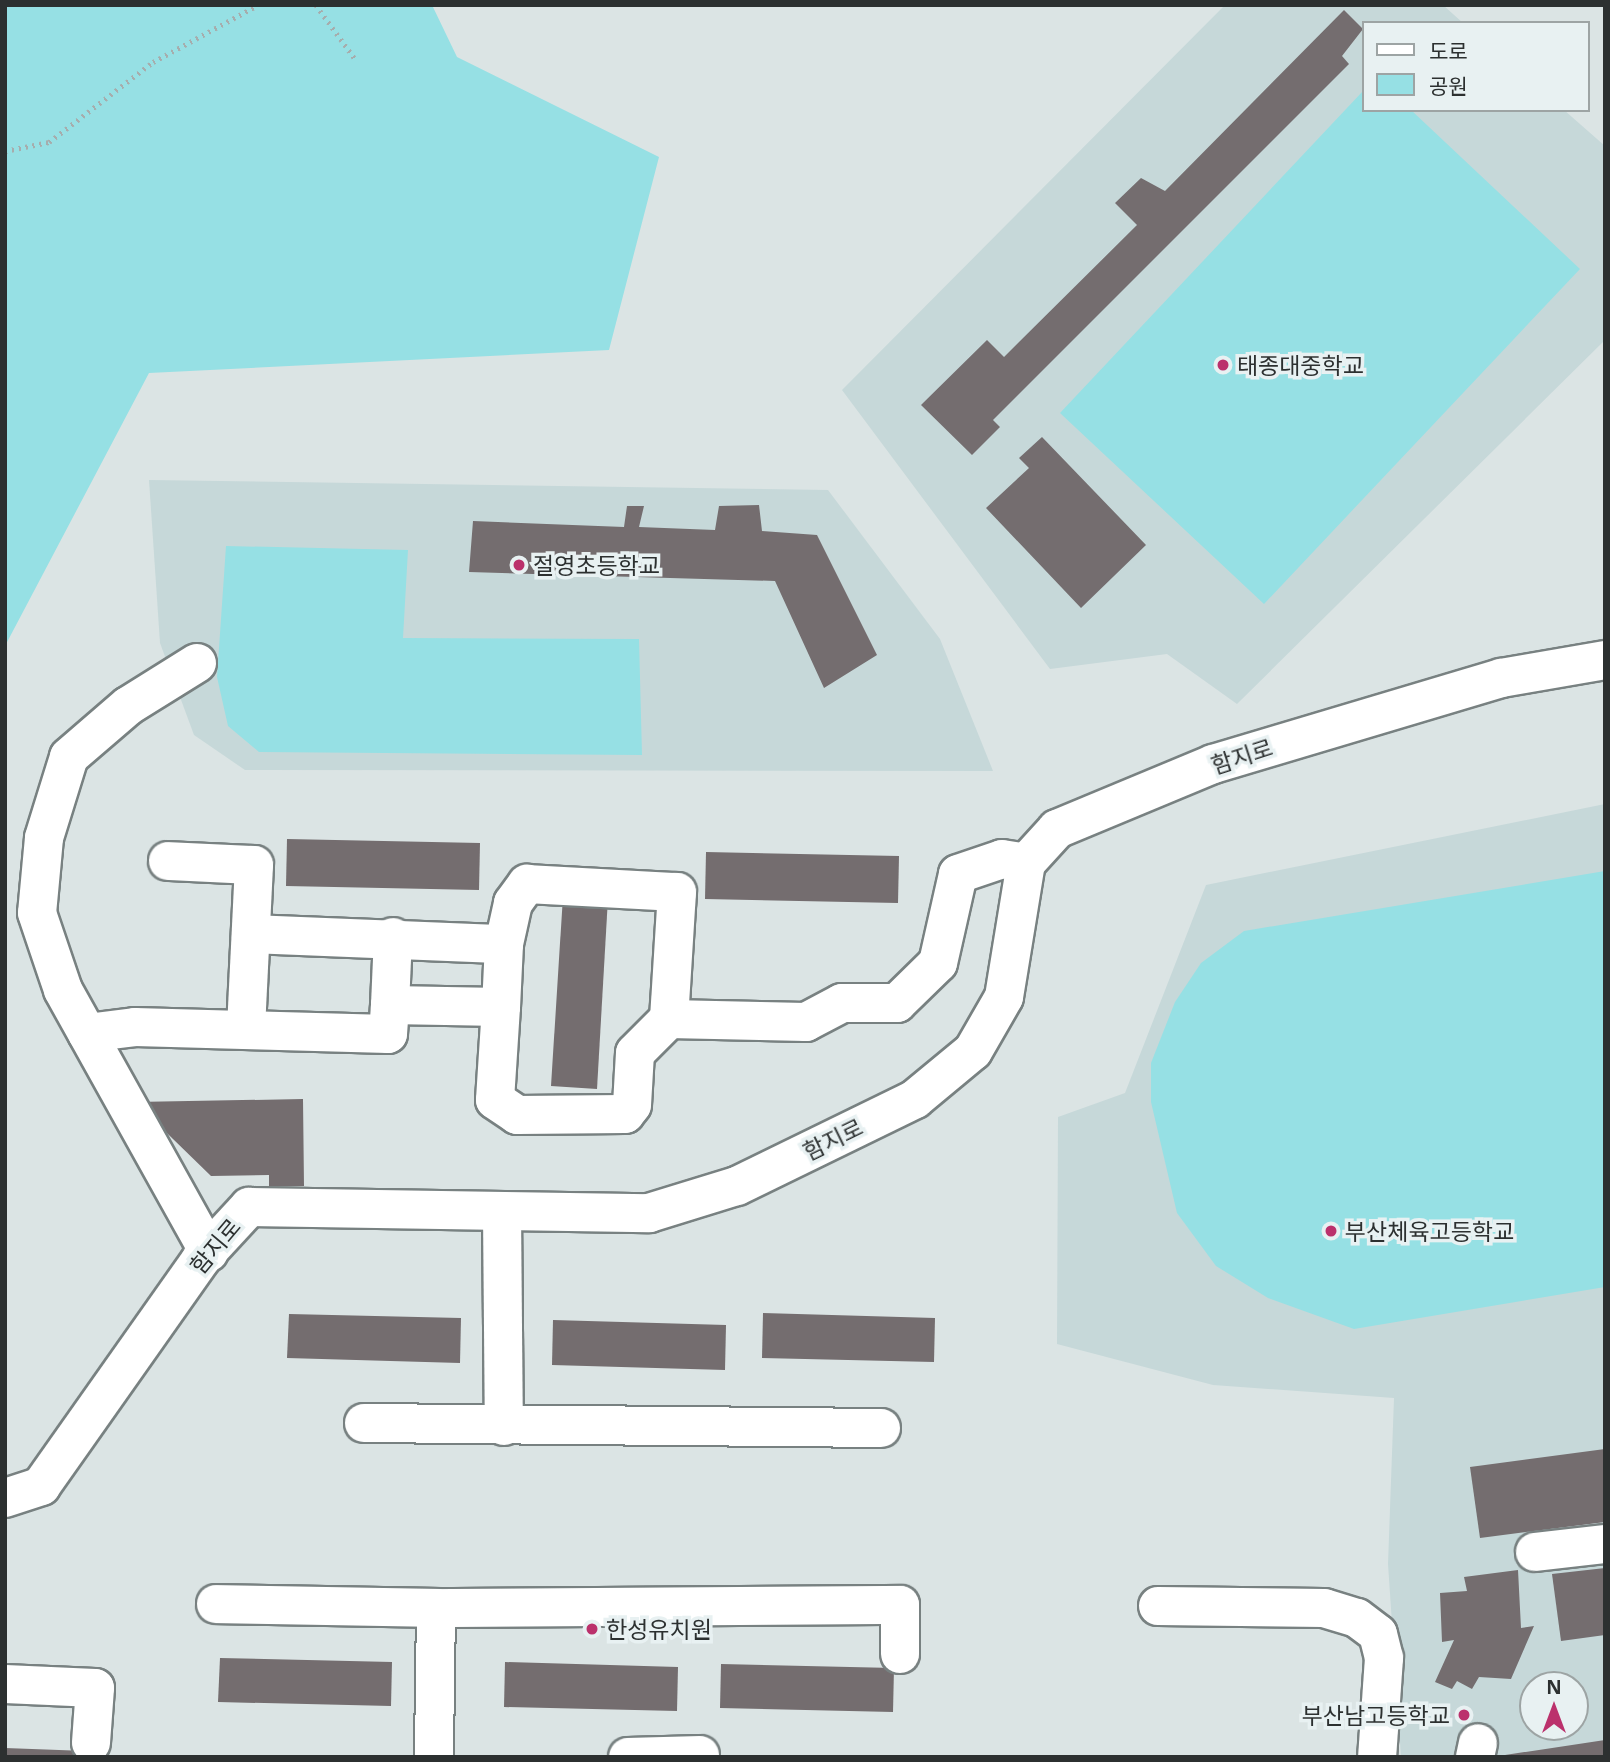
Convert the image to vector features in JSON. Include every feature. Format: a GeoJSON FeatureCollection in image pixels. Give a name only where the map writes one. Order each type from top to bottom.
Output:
{"type":"FeatureCollection","features":[{"type":"Feature","properties":{"kind":"street","name":"함지로"},"geometry":{"type":"LineString","coordinates":[[5,1498],[41,1486],[209,1252],[248,1208],[649,1213],[737,1186],[915,1099],[973,1051],[1004,997],[1026,863],[1057,829],[1213,764],[1501,678],[1605,660]]}},
{"type":"Feature","properties":{"kind":"street"},"geometry":{"type":"LineString","coordinates":[[197,663],[128,706],[69,757],[44,838],[37,914],[63,990],[209,1252]]}},
{"type":"Feature","properties":{"kind":"street"},"geometry":{"type":"LineString","coordinates":[[669,1019],[806,1021],[842,1003],[897,1003],[938,963],[958,874],[1002,859],[1026,863]]}},
{"type":"Feature","properties":{"kind":"street"},"geometry":{"type":"LineString","coordinates":[[168,861],[254,865],[246,1030]]}},
{"type":"Feature","properties":{"kind":"street"},"geometry":{"type":"LineString","coordinates":[[527,884],[677,892],[669,1019],[635,1053],[632,1105],[625,1114],[517,1115],[495,1100],[504,944],[513,903],[527,884]]}},
{"type":"Feature","properties":{"kind":"street"},"geometry":{"type":"LineString","coordinates":[[251,934],[393,937],[504,944]]}},
{"type":"Feature","properties":{"kind":"street"},"geometry":{"type":"LineString","coordinates":[[87,1033],[135,1027],[388,1034],[393,937]]}},
{"type":"Feature","properties":{"kind":"street"},"geometry":{"type":"LineString","coordinates":[[390,1005],[501,1007]]}},
{"type":"Feature","properties":{"kind":"street"},"geometry":{"type":"LineString","coordinates":[[502,1212],[503,1426]]}},
{"type":"Feature","properties":{"kind":"street"},"geometry":{"type":"LineString","coordinates":[[364,1423],[881,1428]]}},
{"type":"Feature","properties":{"kind":"street"},"geometry":{"type":"LineString","coordinates":[[1535,1552],[1605,1544]]}},
{"type":"Feature","properties":{"kind":"street"},"geometry":{"type":"LineString","coordinates":[[216,1604],[436,1608],[900,1605],[900,1654]]}},
{"type":"Feature","properties":{"kind":"street"},"geometry":{"type":"LineString","coordinates":[[1157,1606],[1324,1608],[1357,1618],[1378,1634],[1384,1658],[1377,1757]]}},
{"type":"Feature","properties":{"kind":"street"},"geometry":{"type":"LineString","coordinates":[[434,1757],[436,1608]]}},
{"type":"Feature","properties":{"kind":"street"},"geometry":{"type":"LineString","coordinates":[[5,1684],[95,1688],[91,1743]]}},
{"type":"Feature","properties":{"kind":"street"},"geometry":{"type":"LineString","coordinates":[[628,1757],[700,1755]]}},
{"type":"Feature","properties":{"kind":"path"},"geometry":{"type":"LineString","coordinates":[[316,5],[356,60]]}},
{"type":"Feature","properties":{"kind":"path"},"geometry":{"type":"LineString","coordinates":[[5,151],[50,142],[153,62],[257,6]]}},
{"type":"Feature","properties":{"kind":"shaded area","name":"태종대중학교"},"geometry":{"type":"Polygon","coordinates":[[[1225,5],[1443,5],[1461,21],[1362,21],[1362,112],[1566,112],[1605,146],[1605,340],[1237,704],[1167,654],[1050,669],[842,390],[1225,5]]]}},
{"type":"Feature","properties":{"kind":"shaded area","name":"절영초등학교"},"geometry":{"type":"Polygon","coordinates":[[[149,480],[828,490],[940,639],[993,771],[245,770],[194,735],[160,643],[149,480]]]}},
{"type":"Feature","properties":{"kind":"shaded area","name":"부산체육고등학교"},"geometry":{"type":"Polygon","coordinates":[[[1605,804],[1605,1757],[1401,1757],[1388,1564],[1394,1398],[1213,1385],[1057,1344],[1058,1117],[1125,1093],[1206,885],[1605,804]]]}},
{"type":"Feature","properties":{"kind":"green space"},"geometry":{"type":"Polygon","coordinates":[[[5,5],[432,5],[457,57],[659,157],[609,350],[149,373],[5,646],[5,5]]]}},
{"type":"Feature","properties":{"kind":"green space"},"geometry":{"type":"Polygon","coordinates":[[[1362,92],[1362,112],[1413,112],[1580,269],[1264,604],[1060,413],[1362,92]]]}},
{"type":"Feature","properties":{"kind":"green space"},"geometry":{"type":"Polygon","coordinates":[[[226,546],[408,550],[403,638],[639,639],[642,755],[259,752],[228,726],[217,677],[226,546]]]}},
{"type":"Feature","properties":{"kind":"green space"},"geometry":{"type":"Polygon","coordinates":[[[1605,871],[1605,1287],[1354,1329],[1268,1298],[1216,1266],[1177,1213],[1151,1102],[1151,1063],[1175,1002],[1201,963],[1244,931],[1605,871]]]}},
{"type":"Feature","properties":{"kind":"building"},"geometry":{"type":"Polygon","coordinates":[[[1344,10],[1362,28],[1342,56],[1349,64],[993,420],[1000,427],[972,455],[921,405],[987,340],[1004,357],[1137,225],[1115,203],[1141,178],[1165,191],[1344,10]]]}},
{"type":"Feature","properties":{"kind":"building"},"geometry":{"type":"Polygon","coordinates":[[[1042,437],[1146,545],[1081,608],[986,508],[1029,468],[1019,458],[1042,437]]]}},
{"type":"Feature","properties":{"kind":"building"},"geometry":{"type":"Polygon","coordinates":[[[759,505],[762,531],[817,535],[877,655],[824,688],[775,581],[469,572],[473,521],[624,527],[627,506],[644,506],[639,527],[715,530],[719,506],[759,505]]]}},
{"type":"Feature","properties":{"kind":"building"},"geometry":{"type":"Polygon","coordinates":[[[287,839],[480,843],[479,890],[286,886],[287,839]]]}},
{"type":"Feature","properties":{"kind":"building"},"geometry":{"type":"Polygon","coordinates":[[[706,852],[899,856],[898,903],[705,899],[706,852]]]}},
{"type":"Feature","properties":{"kind":"building"},"geometry":{"type":"Polygon","coordinates":[[[563,896],[608,898],[597,1089],[551,1086],[563,896]]]}},
{"type":"Feature","properties":{"kind":"building"},"geometry":{"type":"Polygon","coordinates":[[[303,1099],[304,1186],[269,1186],[269,1175],[211,1176],[135,1102],[303,1099]]]}},
{"type":"Feature","properties":{"kind":"building"},"geometry":{"type":"Polygon","coordinates":[[[763,1313],[935,1318],[934,1362],[762,1358],[763,1313]]]}},
{"type":"Feature","properties":{"kind":"building"},"geometry":{"type":"Polygon","coordinates":[[[289,1314],[461,1318],[460,1363],[287,1358],[289,1314]]]}},
{"type":"Feature","properties":{"kind":"building"},"geometry":{"type":"Polygon","coordinates":[[[553,1320],[726,1325],[725,1370],[552,1365],[553,1320]]]}},
{"type":"Feature","properties":{"kind":"building"},"geometry":{"type":"Polygon","coordinates":[[[1605,1449],[1605,1522],[1480,1538],[1470,1467],[1605,1449]]]}},
{"type":"Feature","properties":{"kind":"building"},"geometry":{"type":"Polygon","coordinates":[[[1605,1568],[1605,1635],[1561,1641],[1552,1574],[1605,1568]]]}},
{"type":"Feature","properties":{"kind":"building"},"geometry":{"type":"Polygon","coordinates":[[[1518,1570],[1521,1628],[1534,1626],[1511,1679],[1479,1677],[1472,1689],[1457,1681],[1452,1689],[1435,1682],[1454,1640],[1442,1642],[1440,1593],[1467,1591],[1464,1577],[1518,1570]]]}},
{"type":"Feature","properties":{"kind":"building"},"geometry":{"type":"Polygon","coordinates":[[[220,1658],[392,1662],[391,1706],[218,1702],[220,1658]]]}},
{"type":"Feature","properties":{"kind":"building"},"geometry":{"type":"Polygon","coordinates":[[[505,1662],[678,1667],[677,1711],[504,1707],[505,1662]]]}},
{"type":"Feature","properties":{"kind":"building"},"geometry":{"type":"Polygon","coordinates":[[[721,1664],[894,1668],[893,1712],[720,1708],[721,1664]]]}},
{"type":"Feature","properties":{"kind":"building"},"geometry":{"type":"Polygon","coordinates":[[[1605,1740],[1605,1757],[1505,1757],[1505,1755],[1605,1740]]]}},
{"type":"Feature","properties":{"kind":"building"},"geometry":{"type":"Polygon","coordinates":[[[5,1748],[86,1751],[86,1757],[5,1757],[5,1748]]]}},
{"type":"Feature","properties":{"kind":"place","name":"태종대중학교"},"geometry":{"type":"Point","coordinates":[1223,365]}},
{"type":"Feature","properties":{"kind":"place","name":"절영초등학교"},"geometry":{"type":"Point","coordinates":[519,565]}},
{"type":"Feature","properties":{"kind":"place","name":"부산체육고등학교"},"geometry":{"type":"Point","coordinates":[1331,1231]}},
{"type":"Feature","properties":{"kind":"place","name":"한성유치원"},"geometry":{"type":"Point","coordinates":[592,1629]}},
{"type":"Feature","properties":{"kind":"place","name":"부산남고등학교"},"geometry":{"type":"Point","coordinates":[1464,1715]}}]}
